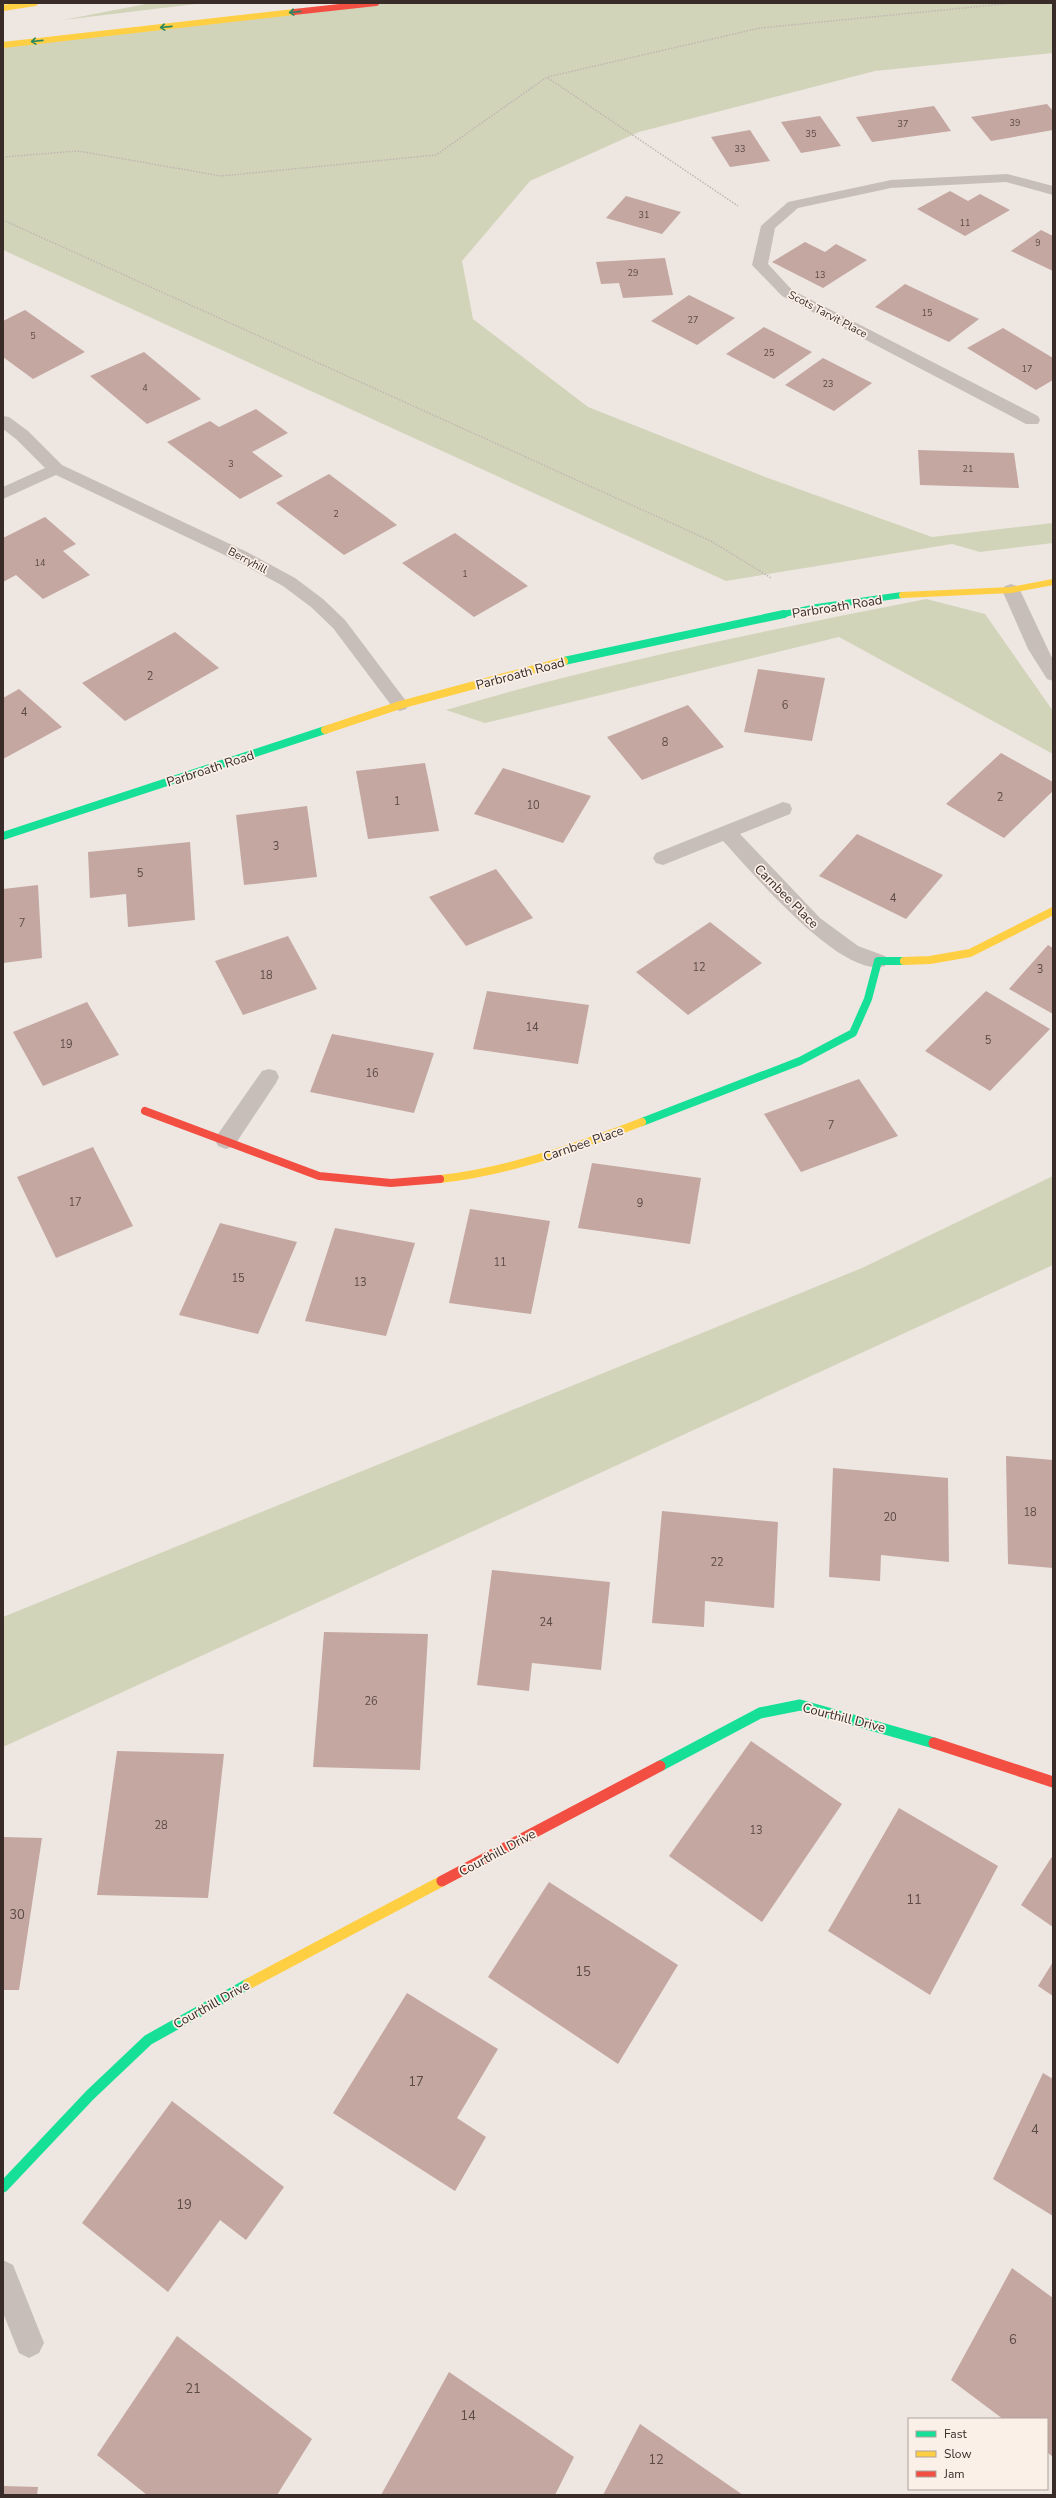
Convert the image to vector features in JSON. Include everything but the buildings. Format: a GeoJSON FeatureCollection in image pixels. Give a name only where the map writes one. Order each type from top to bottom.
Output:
{"type":"FeatureCollection","features":[{"type":"Feature","properties":{"kind":"street"},"geometry":{"type":"LineString","coordinates":[[3,8],[35,3]]}},
{"type":"Feature","properties":{"kind":"street"},"geometry":{"type":"LineString","coordinates":[[3,45],[376,3]]}},
{"type":"Feature","properties":{"kind":"street"},"geometry":{"type":"LineString","coordinates":[[768,226],[793,205],[891,184],[1007,178],[1053,191]]}},
{"type":"Feature","properties":{"kind":"street","name":"Scots Tarvit Place"},"geometry":{"type":"LineString","coordinates":[[768,226],[760,265],[786,293],[1032,420]]}},
{"type":"Feature","properties":{"kind":"street","name":"Berryhill"},"geometry":{"type":"LineString","coordinates":[[3,421],[22,435],[56,469],[241,556],[289,582],[318,603],[339,624],[400,705]]}},
{"type":"Feature","properties":{"kind":"street"},"geometry":{"type":"LineString","coordinates":[[3,494],[56,469]]}},
{"type":"Feature","properties":{"kind":"street","name":"Parbroath Road"},"geometry":{"type":"LineString","coordinates":[[3,836],[400,705],[561,662],[817,607],[912,594],[1011,590],[1053,582]]}},
{"type":"Feature","properties":{"kind":"street"},"geometry":{"type":"LineString","coordinates":[[1011,590],[1037,649],[1053,675]]}},
{"type":"Feature","properties":{"kind":"street"},"geometry":{"type":"LineString","coordinates":[[663,858],[783,809]]}},
{"type":"Feature","properties":{"kind":"street","name":"Carnbee Place"},"geometry":{"type":"LineString","coordinates":[[726,832],[774,885],[813,924],[850,951],[878,961],[930,960],[970,953],[1053,911]]}},
{"type":"Feature","properties":{"kind":"street","name":"Carnbee Place"},"geometry":{"type":"LineString","coordinates":[[145,1111],[319,1176],[391,1183],[472,1177],[590,1142],[800,1061],[853,1033],[868,999],[878,961]]}},
{"type":"Feature","properties":{"kind":"street"},"geometry":{"type":"LineString","coordinates":[[226,1140],[269,1077]]}},
{"type":"Feature","properties":{"kind":"street","name":"Courthill Drive"},"geometry":{"type":"LineString","coordinates":[[3,2187],[90,2095],[148,2040],[287,1962],[760,1713],[800,1705],[894,1730],[1053,1782]]}},
{"type":"Feature","properties":{"kind":"street"},"geometry":{"type":"LineString","coordinates":[[3,2275],[29,2343]]}},
{"type":"Feature","properties":{"kind":"path"},"geometry":{"type":"LineString","coordinates":[[3,157],[78,151],[221,176],[436,155],[547,77],[760,28],[1014,3]]}},
{"type":"Feature","properties":{"kind":"path"},"geometry":{"type":"LineString","coordinates":[[547,77],[768,226]]}},
{"type":"Feature","properties":{"kind":"path"},"geometry":{"type":"LineString","coordinates":[[3,220],[712,541],[817,607]]}},
{"type":"Feature","properties":{"kind":"green space"},"geometry":{"type":"Polygon","coordinates":[[[151,3],[204,3],[63,20],[151,3]]]}},
{"type":"Feature","properties":{"kind":"green space"},"geometry":{"type":"Polygon","coordinates":[[[376,3],[1053,3],[1053,53],[875,71],[639,132],[530,181],[462,261],[473,319],[588,407],[768,478],[932,537],[1053,523],[1053,543],[980,552],[952,544],[726,581],[3,250],[3,45],[376,3]]]}},
{"type":"Feature","properties":{"kind":"green space"},"geometry":{"type":"Polygon","coordinates":[[[926,599],[985,614],[1053,711],[1053,754],[839,637],[485,723],[446,710],[565,677],[684,649],[926,599]]]}},
{"type":"Feature","properties":{"kind":"green space"},"geometry":{"type":"Polygon","coordinates":[[[1053,1176],[1053,1265],[3,1747],[3,1617],[862,1268],[1053,1176]]]}},
{"type":"Feature","properties":{"kind":"traffic: fast"},"geometry":{"type":"LineString","coordinates":[[564,661],[817,607],[902,595]]}},
{"type":"Feature","properties":{"kind":"traffic: fast"},"geometry":{"type":"LineString","coordinates":[[3,836],[325,730]]}},
{"type":"Feature","properties":{"kind":"traffic: fast"},"geometry":{"type":"LineString","coordinates":[[642,1122],[800,1061],[853,1033],[868,999],[878,961],[904,961]]}},
{"type":"Feature","properties":{"kind":"traffic: fast"},"geometry":{"type":"LineString","coordinates":[[660,1766],[760,1713],[800,1705],[934,1743]]}},
{"type":"Feature","properties":{"kind":"traffic: fast"},"geometry":{"type":"LineString","coordinates":[[3,2187],[90,2095],[148,2040],[248,1984]]}},
{"type":"Feature","properties":{"kind":"traffic: slow"},"geometry":{"type":"LineString","coordinates":[[3,8],[35,3]]}},
{"type":"Feature","properties":{"kind":"traffic: slow"},"geometry":{"type":"LineString","coordinates":[[3,45],[294,12]]}},
{"type":"Feature","properties":{"kind":"traffic: slow"},"geometry":{"type":"LineString","coordinates":[[902,595],[1011,590],[1053,582]]}},
{"type":"Feature","properties":{"kind":"traffic: slow"},"geometry":{"type":"LineString","coordinates":[[325,730],[400,705],[564,661]]}},
{"type":"Feature","properties":{"kind":"traffic: slow"},"geometry":{"type":"LineString","coordinates":[[904,961],[930,960],[970,953],[1053,911]]}},
{"type":"Feature","properties":{"kind":"traffic: slow"},"geometry":{"type":"LineString","coordinates":[[440,1179],[492,1171],[543,1158],[642,1122]]}},
{"type":"Feature","properties":{"kind":"traffic: slow"},"geometry":{"type":"LineString","coordinates":[[248,1984],[442,1881]]}},
{"type":"Feature","properties":{"kind":"traffic: jam"},"geometry":{"type":"LineString","coordinates":[[294,12],[376,3]]}},
{"type":"Feature","properties":{"kind":"traffic: jam"},"geometry":{"type":"LineString","coordinates":[[145,1111],[319,1176],[391,1183],[440,1179]]}},
{"type":"Feature","properties":{"kind":"traffic: jam"},"geometry":{"type":"LineString","coordinates":[[934,1743],[1053,1782]]}},
{"type":"Feature","properties":{"kind":"traffic: jam"},"geometry":{"type":"LineString","coordinates":[[442,1881],[660,1766]]}}]}
